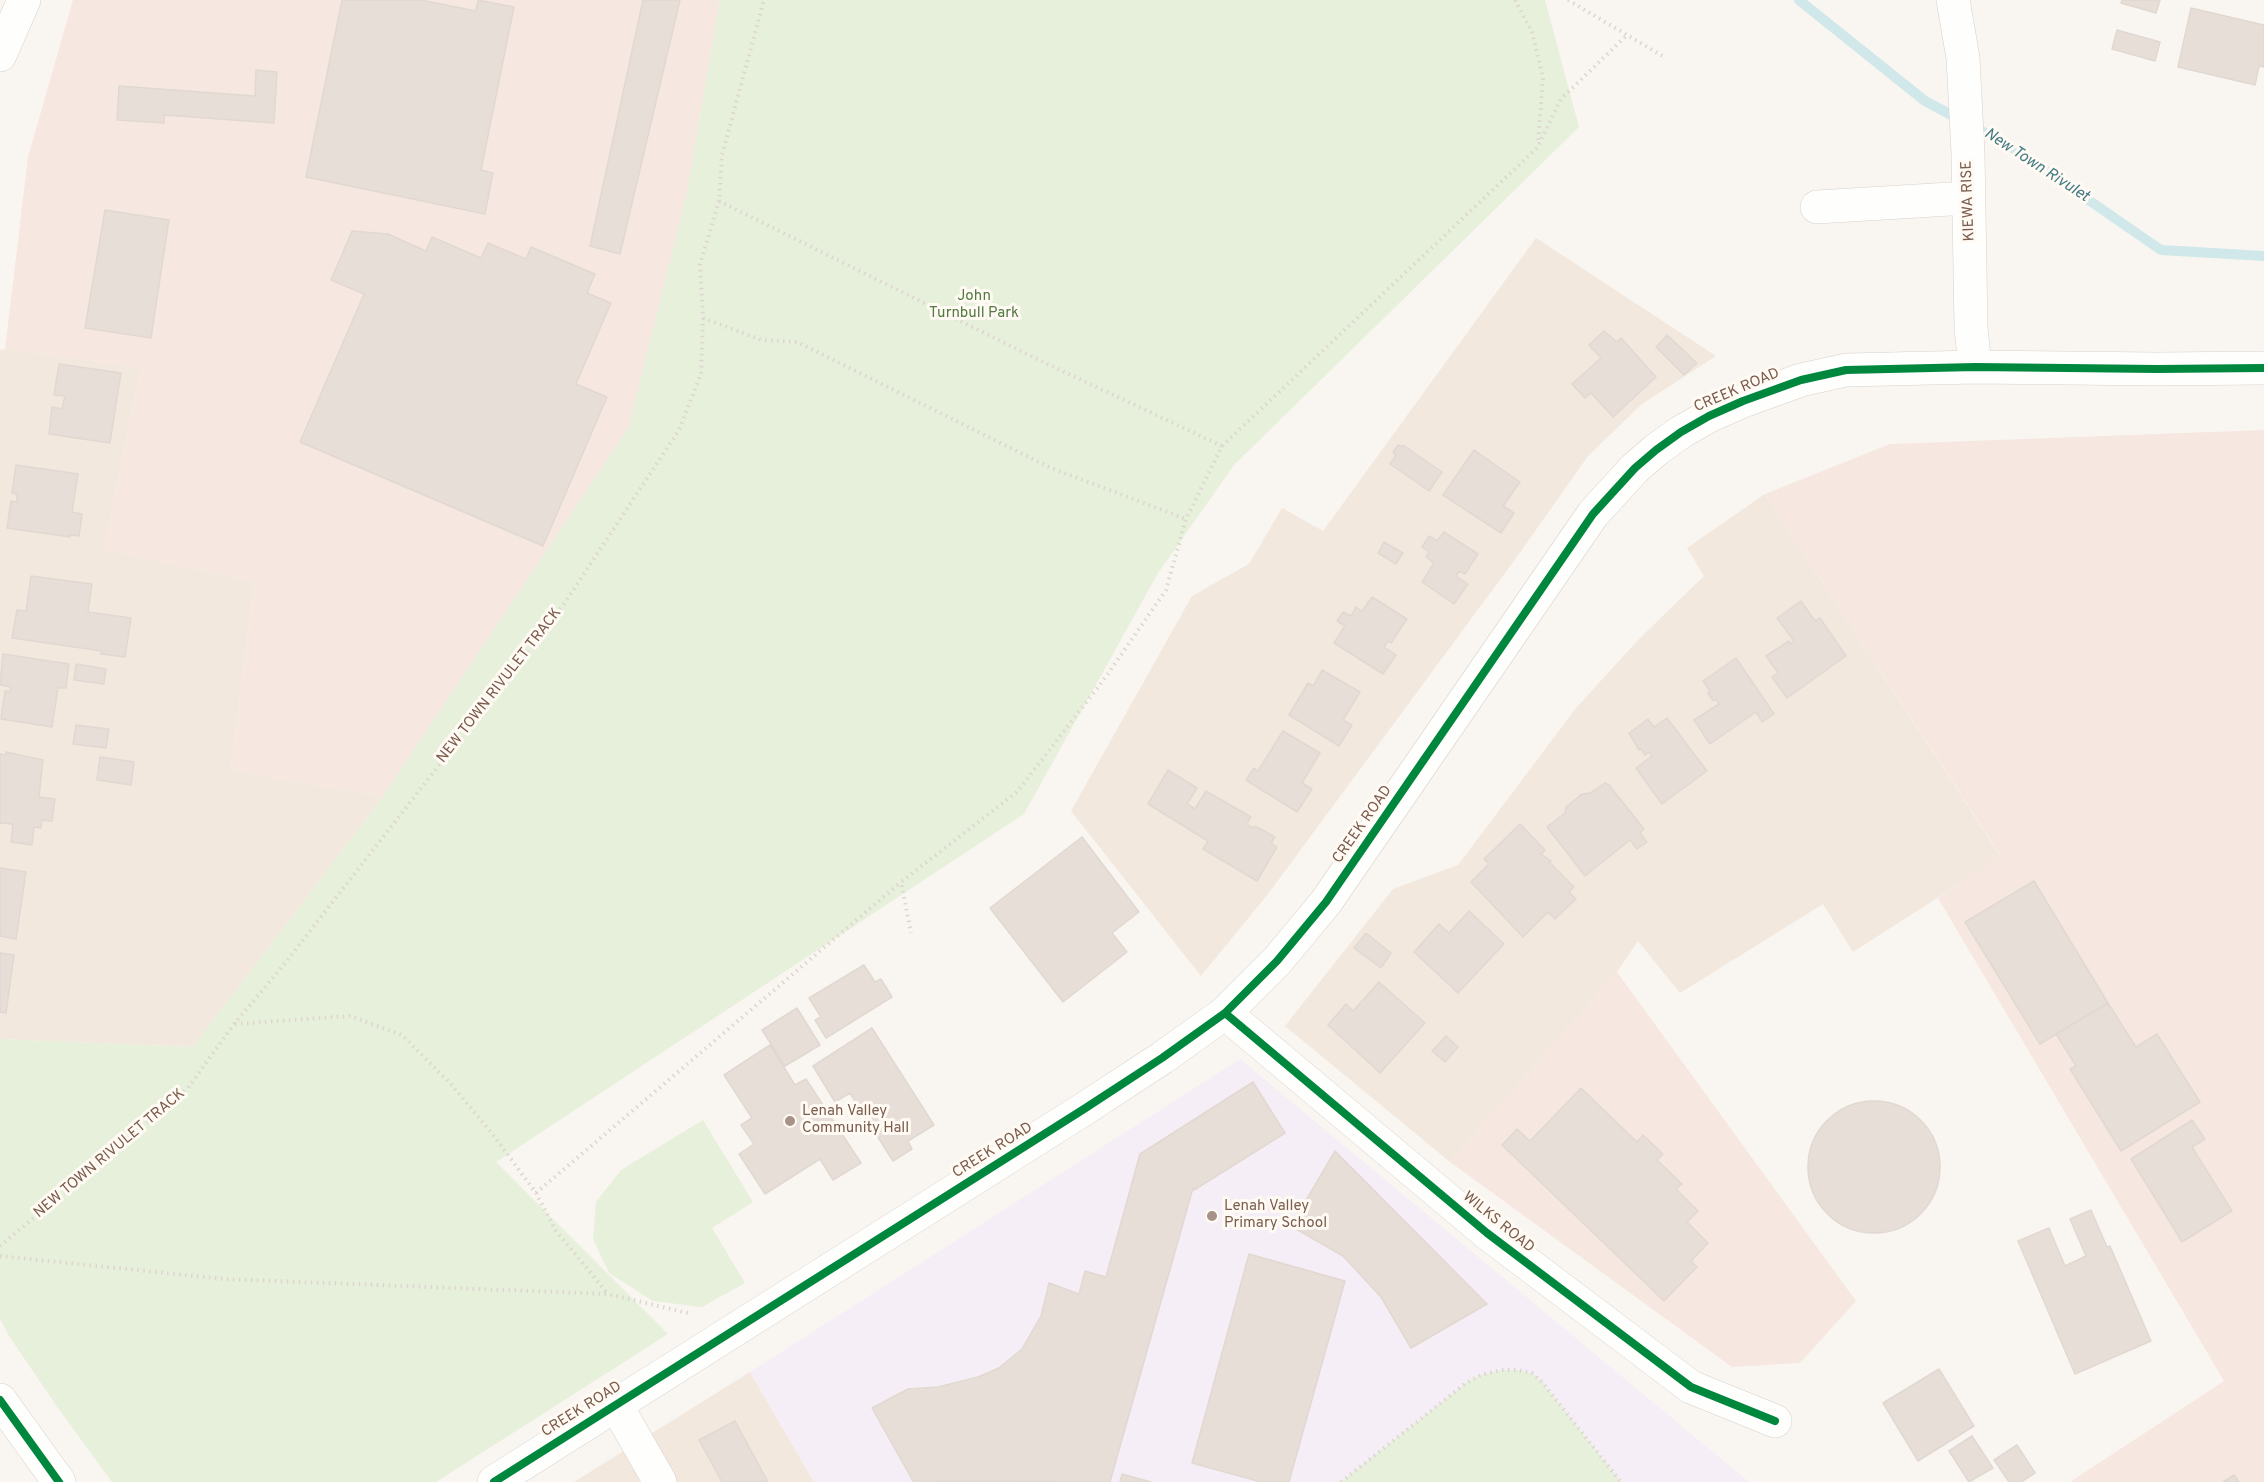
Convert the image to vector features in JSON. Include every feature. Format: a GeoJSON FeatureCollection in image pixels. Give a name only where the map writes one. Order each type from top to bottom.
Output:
{"type":"FeatureCollection","features":[{"type":"Feature","properties":{"kind":"street"},"geometry":{"type":"LineString","coordinates":[[0,56],[24,0]]}},
{"type":"Feature","properties":{"kind":"street","name":"KIEWA RISE"},"geometry":{"type":"LineString","coordinates":[[1953,0],[1963,58],[1968,153],[1971,328],[1975,367]]}},
{"type":"Feature","properties":{"kind":"street"},"geometry":{"type":"LineString","coordinates":[[1817,207],[1967,198]]}},
{"type":"Feature","properties":{"kind":"street","name":"CREEK ROAD"},"geometry":{"type":"LineString","coordinates":[[494,1482],[1084,1109],[1225,1013],[1277,961],[1326,902],[1593,514],[1616,487],[1656,450],[1709,416],[1802,380],[1846,370],[1975,367],[2264,368]]}},
{"type":"Feature","properties":{"kind":"street","name":"WILKS ROAD"},"geometry":{"type":"LineString","coordinates":[[1225,1013],[1487,1233],[1690,1387],[1775,1421]]}},
{"type":"Feature","properties":{"kind":"street"},"geometry":{"type":"LineString","coordinates":[[0,1400],[59,1482]]}},
{"type":"Feature","properties":{"kind":"street"},"geometry":{"type":"LineString","coordinates":[[616,1406],[660,1482]]}},
{"type":"Feature","properties":{"kind":"path"},"geometry":{"type":"LineString","coordinates":[[1515,0],[1532,32],[1544,78],[1538,148]]}},
{"type":"Feature","properties":{"kind":"path"},"geometry":{"type":"LineString","coordinates":[[1568,0],[1666,58]]}},
{"type":"Feature","properties":{"kind":"path"},"geometry":{"type":"LineString","coordinates":[[536,1193],[901,882],[1017,792],[1105,678],[1166,590],[1186,519],[1222,446],[1538,148],[1562,99],[1626,36]]}},
{"type":"Feature","properties":{"kind":"path"},"geometry":{"type":"LineString","coordinates":[[719,201],[1039,360],[1222,446]]}},
{"type":"Feature","properties":{"kind":"path"},"geometry":{"type":"LineString","coordinates":[[703,318],[762,340],[797,342],[1050,468],[1186,519]]}},
{"type":"Feature","properties":{"kind":"path"},"geometry":{"type":"LineString","coordinates":[[901,882],[911,933]]}},
{"type":"Feature","properties":{"kind":"path"},"geometry":{"type":"LineString","coordinates":[[234,1024],[350,1016],[402,1035],[450,1083],[491,1132],[536,1193],[556,1231],[608,1294]]}},
{"type":"Feature","properties":{"kind":"path"},"geometry":{"type":"LineString","coordinates":[[0,1256],[224,1279],[608,1294],[741,1325]]}},
{"type":"Feature","properties":{"kind":"path"},"geometry":{"type":"LineString","coordinates":[[1341,1482],[1466,1383],[1481,1375],[1501,1370],[1532,1373],[1542,1382],[1622,1482]]}},
{"type":"Feature","properties":{"kind":"shaded area"},"geometry":{"type":"Polygon","coordinates":[[[73,0],[720,0],[686,197],[629,427],[383,797],[231,770],[254,582],[104,549],[141,368],[5,349],[28,157],[73,0]]]}},
{"type":"Feature","properties":{"kind":"shaded area"},"geometry":{"type":"Polygon","coordinates":[[[1536,238],[1716,356],[1642,404],[1588,456],[1519,554],[1268,894],[1201,976],[1071,811],[1192,596],[1249,564],[1282,508],[1323,531],[1536,238]]]}},
{"type":"Feature","properties":{"kind":"shaded area"},"geometry":{"type":"Polygon","coordinates":[[[0,350],[141,368],[104,549],[254,582],[231,770],[383,797],[193,1047],[0,1039],[0,350]]]}},
{"type":"Feature","properties":{"kind":"shaded area"},"geometry":{"type":"Polygon","coordinates":[[[2264,430],[2264,1482],[2070,1482],[2224,1381],[1938,898],[2001,856],[1765,494],[1890,444],[2264,430]]]}},
{"type":"Feature","properties":{"kind":"shaded area"},"geometry":{"type":"Polygon","coordinates":[[[1765,494],[2001,857],[1853,952],[1823,904],[1680,993],[1638,941],[1617,972],[1450,1162],[1285,1026],[1393,889],[1458,865],[1576,708],[1638,640],[1704,576],[1687,548],[1765,494]]]}},
{"type":"Feature","properties":{"kind":"shaded area"},"geometry":{"type":"Polygon","coordinates":[[[1617,972],[1856,1301],[1800,1363],[1732,1367],[1450,1162],[1617,972]]]}},
{"type":"Feature","properties":{"kind":"shaded area","name":"Lenah Valley Primary School"},"geometry":{"type":"Polygon","coordinates":[[[1240,1059],[1749,1482],[814,1482],[750,1372],[1240,1059]]]}},
{"type":"Feature","properties":{"kind":"shaded area"},"geometry":{"type":"Polygon","coordinates":[[[750,1372],[814,1482],[574,1482],[750,1372]]]}},
{"type":"Feature","properties":{"kind":"green space","name":"John Turnbull Park"},"geometry":{"type":"Polygon","coordinates":[[[720,0],[1545,0],[1579,127],[1234,465],[1158,573],[1024,814],[496,1162],[668,1334],[436,1482],[112,1482],[58,1408],[0,1319],[0,1039],[193,1047],[383,797],[629,427],[686,197],[720,0]]]}},
{"type":"Feature","properties":{"kind":"green space"},"geometry":{"type":"Polygon","coordinates":[[[703,1120],[753,1202],[712,1228],[745,1283],[702,1307],[653,1301],[609,1273],[593,1239],[596,1202],[621,1170],[703,1120]]]}},
{"type":"Feature","properties":{"kind":"green space"},"geometry":{"type":"Polygon","coordinates":[[[1501,1370],[1532,1373],[1542,1382],[1621,1482],[1341,1482],[1466,1383],[1481,1375],[1501,1370]]]}},
{"type":"Feature","properties":{"kind":"building"},"geometry":{"type":"Polygon","coordinates":[[[342,0],[421,0],[476,11],[478,0],[514,7],[481,170],[493,173],[485,214],[306,177],[342,0]]]}},
{"type":"Feature","properties":{"kind":"building"},"geometry":{"type":"Polygon","coordinates":[[[643,0],[680,0],[620,254],[590,246],[643,0]]]}},
{"type":"Feature","properties":{"kind":"building"},"geometry":{"type":"Polygon","coordinates":[[[2122,0],[2160,0],[2156,13],[2121,3],[2122,0]]]}},
{"type":"Feature","properties":{"kind":"building"},"geometry":{"type":"Polygon","coordinates":[[[2191,8],[2264,25],[2264,67],[2259,66],[2255,85],[2178,67],[2191,8]]]}},
{"type":"Feature","properties":{"kind":"building"},"geometry":{"type":"Polygon","coordinates":[[[2117,30],[2160,42],[2155,61],[2112,49],[2117,30]]]}},
{"type":"Feature","properties":{"kind":"building"},"geometry":{"type":"Polygon","coordinates":[[[256,70],[277,72],[274,123],[164,115],[164,123],[117,120],[119,86],[255,96],[256,70]]]}},
{"type":"Feature","properties":{"kind":"building"},"geometry":{"type":"Polygon","coordinates":[[[105,210],[169,220],[151,338],[85,328],[105,210]]]}},
{"type":"Feature","properties":{"kind":"building"},"geometry":{"type":"Polygon","coordinates":[[[352,231],[388,234],[426,251],[432,237],[481,258],[488,243],[526,259],[531,247],[595,274],[587,293],[611,303],[576,384],[607,397],[543,546],[300,442],[364,294],[331,280],[352,231]]]}},
{"type":"Feature","properties":{"kind":"building"},"geometry":{"type":"Polygon","coordinates":[[[1604,331],[1617,342],[1621,338],[1656,377],[1613,417],[1591,393],[1585,398],[1572,384],[1601,358],[1589,345],[1604,331]]]}},
{"type":"Feature","properties":{"kind":"building"},"geometry":{"type":"Polygon","coordinates":[[[1667,335],[1697,363],[1684,375],[1656,347],[1667,335]]]}},
{"type":"Feature","properties":{"kind":"building"},"geometry":{"type":"Polygon","coordinates":[[[59,364],[121,373],[110,443],[49,434],[52,407],[62,409],[65,396],[54,395],[59,364]]]}},
{"type":"Feature","properties":{"kind":"building"},"geometry":{"type":"Polygon","coordinates":[[[1398,445],[1402,447],[1403,445],[1442,472],[1429,491],[1390,464],[1396,455],[1393,452],[1398,445]]]}},
{"type":"Feature","properties":{"kind":"building"},"geometry":{"type":"Polygon","coordinates":[[[1474,450],[1520,482],[1503,506],[1514,513],[1501,533],[1443,495],[1474,450]]]}},
{"type":"Feature","properties":{"kind":"building"},"geometry":{"type":"Polygon","coordinates":[[[16,465],[78,474],[72,512],[82,514],[79,536],[70,535],[70,537],[7,528],[11,501],[17,502],[17,494],[12,493],[16,465]]]}},
{"type":"Feature","properties":{"kind":"building"},"geometry":{"type":"Polygon","coordinates":[[[1444,532],[1478,554],[1465,574],[1459,571],[1456,576],[1468,584],[1454,604],[1422,582],[1434,563],[1426,557],[1429,552],[1422,547],[1429,536],[1437,541],[1444,532]]]}},
{"type":"Feature","properties":{"kind":"building"},"geometry":{"type":"Polygon","coordinates":[[[1384,542],[1403,553],[1396,564],[1378,553],[1384,542]]]}},
{"type":"Feature","properties":{"kind":"building"},"geometry":{"type":"Polygon","coordinates":[[[31,576],[92,584],[88,612],[131,618],[125,657],[101,654],[102,651],[12,638],[17,610],[26,611],[31,576]]]}},
{"type":"Feature","properties":{"kind":"building"},"geometry":{"type":"Polygon","coordinates":[[[1372,597],[1407,619],[1391,643],[1388,641],[1384,647],[1396,655],[1383,674],[1334,643],[1345,626],[1337,621],[1343,612],[1351,616],[1356,607],[1362,611],[1372,597]]]}},
{"type":"Feature","properties":{"kind":"building"},"geometry":{"type":"Polygon","coordinates":[[[1801,601],[1815,621],[1820,618],[1846,656],[1787,698],[1772,677],[1778,673],[1766,656],[1789,641],[1790,644],[1794,641],[1777,618],[1801,601]]]}},
{"type":"Feature","properties":{"kind":"building"},"geometry":{"type":"Polygon","coordinates":[[[3,654],[69,664],[66,688],[58,688],[52,727],[1,719],[5,691],[10,692],[11,687],[0,685],[3,654]]]}},
{"type":"Feature","properties":{"kind":"building"},"geometry":{"type":"Polygon","coordinates":[[[1736,658],[1774,714],[1762,722],[1756,712],[1710,744],[1694,720],[1719,704],[1716,699],[1713,701],[1703,681],[1736,658]]]}},
{"type":"Feature","properties":{"kind":"building"},"geometry":{"type":"Polygon","coordinates":[[[76,664],[106,669],[104,684],[74,680],[76,664]]]}},
{"type":"Feature","properties":{"kind":"building"},"geometry":{"type":"Polygon","coordinates":[[[1322,670],[1360,692],[1343,720],[1352,725],[1339,746],[1289,715],[1308,683],[1313,686],[1322,670]]]}},
{"type":"Feature","properties":{"kind":"building"},"geometry":{"type":"Polygon","coordinates":[[[1667,718],[1707,771],[1662,804],[1636,768],[1652,756],[1649,752],[1645,755],[1641,749],[1639,750],[1629,733],[1648,719],[1654,727],[1667,718]]]}},
{"type":"Feature","properties":{"kind":"building"},"geometry":{"type":"Polygon","coordinates":[[[76,725],[109,729],[106,748],[73,744],[76,725]]]}},
{"type":"Feature","properties":{"kind":"building"},"geometry":{"type":"Polygon","coordinates":[[[1283,731],[1320,753],[1302,783],[1312,789],[1297,812],[1246,780],[1254,768],[1258,771],[1283,731]]]}},
{"type":"Feature","properties":{"kind":"building"},"geometry":{"type":"Polygon","coordinates":[[[6,752],[43,760],[39,797],[55,799],[52,821],[42,820],[41,828],[34,827],[32,845],[11,842],[13,824],[0,823],[0,754],[6,755],[6,752]]]}},
{"type":"Feature","properties":{"kind":"building"},"geometry":{"type":"Polygon","coordinates":[[[100,757],[134,762],[131,785],[97,780],[100,757]]]}},
{"type":"Feature","properties":{"kind":"building"},"geometry":{"type":"Polygon","coordinates":[[[1168,770],[1197,788],[1187,804],[1195,809],[1206,791],[1251,817],[1247,824],[1253,828],[1255,826],[1275,837],[1271,843],[1277,847],[1257,881],[1203,849],[1208,841],[1148,804],[1168,770]]]}},
{"type":"Feature","properties":{"kind":"building"},"geometry":{"type":"Polygon","coordinates":[[[1605,783],[1644,829],[1640,833],[1647,842],[1637,849],[1630,840],[1585,876],[1547,827],[1565,813],[1566,807],[1582,794],[1590,793],[1605,783]]]}},
{"type":"Feature","properties":{"kind":"building"},"geometry":{"type":"Polygon","coordinates":[[[1520,824],[1545,850],[1541,854],[1551,861],[1549,862],[1574,887],[1569,892],[1576,899],[1555,919],[1548,912],[1523,937],[1471,882],[1489,864],[1484,859],[1520,824]]]}},
{"type":"Feature","properties":{"kind":"building"},"geometry":{"type":"Polygon","coordinates":[[[1082,837],[1139,912],[1112,933],[1127,952],[1063,1002],[990,908],[1082,837]]]}},
{"type":"Feature","properties":{"kind":"building"},"geometry":{"type":"Polygon","coordinates":[[[0,868],[26,872],[16,939],[0,936],[0,868]]]}},
{"type":"Feature","properties":{"kind":"building"},"geometry":{"type":"Polygon","coordinates":[[[2034,881],[2108,1003],[2040,1044],[1965,922],[2034,881]]]}},
{"type":"Feature","properties":{"kind":"building"},"geometry":{"type":"Polygon","coordinates":[[[1469,911],[1504,944],[1458,993],[1414,952],[1439,924],[1449,933],[1469,911]]]}},
{"type":"Feature","properties":{"kind":"building"},"geometry":{"type":"Polygon","coordinates":[[[1366,933],[1391,953],[1381,968],[1354,948],[1366,933]]]}},
{"type":"Feature","properties":{"kind":"building"},"geometry":{"type":"Polygon","coordinates":[[[0,953],[14,955],[6,1013],[0,1012],[0,953]]]}},
{"type":"Feature","properties":{"kind":"building"},"geometry":{"type":"Polygon","coordinates":[[[864,965],[875,982],[881,979],[892,997],[826,1038],[815,1020],[821,1017],[809,998],[864,965]]]}},
{"type":"Feature","properties":{"kind":"building"},"geometry":{"type":"Polygon","coordinates":[[[1379,982],[1425,1023],[1380,1073],[1328,1025],[1346,1004],[1353,1011],[1379,982]]]}},
{"type":"Feature","properties":{"kind":"building"},"geometry":{"type":"Polygon","coordinates":[[[2108,1003],[2136,1047],[2157,1034],[2200,1102],[2121,1151],[2070,1069],[2076,1066],[2056,1034],[2108,1003]]]}},
{"type":"Feature","properties":{"kind":"building"},"geometry":{"type":"Polygon","coordinates":[[[797,1008],[820,1045],[785,1066],[762,1030],[797,1008]]]}},
{"type":"Feature","properties":{"kind":"building"},"geometry":{"type":"Polygon","coordinates":[[[872,1028],[934,1125],[908,1141],[912,1149],[893,1161],[850,1093],[835,1102],[813,1066],[872,1028]]]}},
{"type":"Feature","properties":{"kind":"building"},"geometry":{"type":"Polygon","coordinates":[[[1446,1036],[1458,1047],[1445,1062],[1432,1051],[1446,1036]]]}},
{"type":"Feature","properties":{"kind":"building","name":"Lenah Valley Community Hall"},"geometry":{"type":"Polygon","coordinates":[[[770,1045],[795,1085],[806,1079],[861,1163],[833,1180],[820,1159],[765,1194],[739,1154],[754,1144],[741,1125],[752,1118],[724,1075],[770,1045]]]}},
{"type":"Feature","properties":{"kind":"building"},"geometry":{"type":"Polygon","coordinates":[[[1253,1082],[1285,1133],[1194,1190],[1193,1188],[1110,1482],[913,1481],[872,1408],[908,1389],[938,1387],[978,1377],[999,1368],[1022,1349],[1041,1316],[1049,1283],[1079,1294],[1085,1271],[1106,1277],[1140,1154],[1253,1082]]]}},
{"type":"Feature","properties":{"kind":"building"},"geometry":{"type":"Polygon","coordinates":[[[1581,1088],[1637,1142],[1643,1135],[1663,1154],[1657,1160],[1682,1184],[1676,1189],[1698,1211],[1687,1222],[1708,1243],[1691,1261],[1697,1267],[1664,1301],[1502,1145],[1517,1129],[1530,1141],[1581,1088]]]}},
{"type":"Feature","properties":{"kind":"building"},"geometry":{"type":"Polygon","coordinates":[[[1874,1101],[1899,1106],[1921,1120],[1935,1142],[1940,1167],[1935,1192],[1921,1214],[1899,1228],[1874,1233],[1849,1228],[1827,1214],[1813,1192],[1808,1167],[1813,1142],[1827,1120],[1849,1106],[1874,1101]]]}},
{"type":"Feature","properties":{"kind":"building"},"geometry":{"type":"Polygon","coordinates":[[[2192,1120],[2205,1139],[2192,1147],[2232,1211],[2182,1242],[2131,1159],[2192,1120]]]}},
{"type":"Feature","properties":{"kind":"building"},"geometry":{"type":"Polygon","coordinates":[[[1335,1151],[1487,1304],[1411,1348],[1381,1297],[1343,1256],[1291,1226],[1335,1151]]]}},
{"type":"Feature","properties":{"kind":"building"},"geometry":{"type":"Polygon","coordinates":[[[2091,1210],[2107,1247],[2110,1246],[2151,1341],[2075,1374],[2018,1241],[2049,1228],[2065,1266],[2086,1256],[2070,1219],[2091,1210]]]}},
{"type":"Feature","properties":{"kind":"building"},"geometry":{"type":"Polygon","coordinates":[[[1249,1254],[1345,1281],[1289,1482],[1261,1482],[1192,1463],[1249,1254]]]}},
{"type":"Feature","properties":{"kind":"building"},"geometry":{"type":"Polygon","coordinates":[[[1939,1369],[1974,1426],[1918,1461],[1883,1403],[1939,1369]]]}},
{"type":"Feature","properties":{"kind":"building"},"geometry":{"type":"Polygon","coordinates":[[[735,1421],[768,1482],[722,1482],[699,1440],[735,1421]]]}},
{"type":"Feature","properties":{"kind":"building"},"geometry":{"type":"Polygon","coordinates":[[[1972,1436],[1993,1468],[1969,1482],[1949,1451],[1972,1436]]]}},
{"type":"Feature","properties":{"kind":"building"},"geometry":{"type":"Polygon","coordinates":[[[2017,1445],[2035,1473],[2021,1482],[2009,1482],[1994,1460],[2017,1445]]]}},
{"type":"Feature","properties":{"kind":"building"},"geometry":{"type":"Polygon","coordinates":[[[1122,1474],[1151,1482],[1120,1482],[1122,1474]]]}},
{"type":"Feature","properties":{"kind":"building"},"geometry":{"type":"Polygon","coordinates":[[[2234,1475],[2239,1482],[2223,1482],[2234,1475]]]}},
{"type":"Feature","properties":{"kind":"waterway","name":"New Town Rivulet"},"geometry":{"type":"LineString","coordinates":[[1799,0],[1925,101],[2013,148],[2161,250],[2264,256]]}},
{"type":"Feature","properties":{"kind":"cycle path"},"geometry":{"type":"LineString","coordinates":[[494,1482],[1084,1109],[1225,1013],[1277,961],[1326,902],[1593,514],[1635,468],[1681,432],[1743,401],[1801,380],[1846,370],[1975,367],[2264,368]]}},
{"type":"Feature","properties":{"kind":"cycle path"},"geometry":{"type":"LineString","coordinates":[[1225,1013],[1487,1233],[1691,1387],[1775,1421]]}},
{"type":"Feature","properties":{"kind":"cycle path"},"geometry":{"type":"LineString","coordinates":[[0,1400],[59,1482]]}},
{"type":"Feature","properties":{"kind":"place","name":"Lenah Valley Community Hall"},"geometry":{"type":"Point","coordinates":[790,1121]}},
{"type":"Feature","properties":{"kind":"place","name":"Lenah Valley Primary School"},"geometry":{"type":"Point","coordinates":[1212,1216]}}]}
